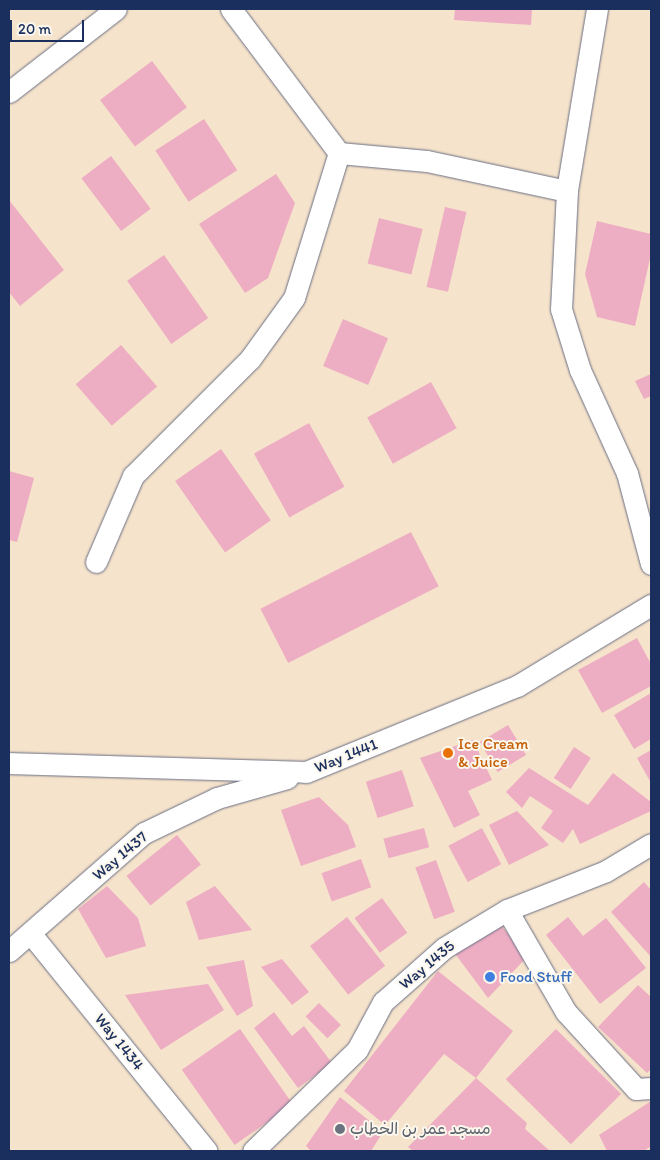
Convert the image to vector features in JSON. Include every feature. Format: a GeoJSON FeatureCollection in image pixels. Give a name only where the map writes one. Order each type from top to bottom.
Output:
{"type":"FeatureCollection","features":[{"type":"Feature","properties":{"kind":"street"},"geometry":{"type":"LineString","coordinates":[[9,92],[116,9]]}},
{"type":"Feature","properties":{"kind":"street"},"geometry":{"type":"LineString","coordinates":[[231,9],[340,153],[427,161],[567,192]]}},
{"type":"Feature","properties":{"kind":"street"},"geometry":{"type":"LineString","coordinates":[[597,9],[567,192],[561,309],[580,370],[627,473],[651,564]]}},
{"type":"Feature","properties":{"kind":"street"},"geometry":{"type":"LineString","coordinates":[[96,562],[133,476],[250,359],[294,298],[340,153]]}},
{"type":"Feature","properties":{"kind":"street","name":"Way 1441"},"geometry":{"type":"LineString","coordinates":[[9,763],[306,772],[517,686],[651,605]]}},
{"type":"Feature","properties":{"kind":"street","name":"Way 1437"},"geometry":{"type":"LineString","coordinates":[[9,951],[31,934],[144,833],[217,798],[306,772]]}},
{"type":"Feature","properties":{"kind":"street","name":"Way 1435"},"geometry":{"type":"LineString","coordinates":[[253,1151],[357,1050],[383,1002],[444,948],[507,910],[606,871],[651,844]]}},
{"type":"Feature","properties":{"kind":"street"},"geometry":{"type":"LineString","coordinates":[[507,910],[566,1012],[636,1089],[651,1088]]}},
{"type":"Feature","properties":{"kind":"street","name":"Way 1434"},"geometry":{"type":"LineString","coordinates":[[31,934],[207,1151]]}},
{"type":"Feature","properties":{"kind":"building"},"geometry":{"type":"Polygon","coordinates":[[[455,9],[532,9],[531,25],[454,20],[455,9]]]}},
{"type":"Feature","properties":{"kind":"building"},"geometry":{"type":"Polygon","coordinates":[[[152,61],[187,107],[135,146],[100,100],[152,61]]]}},
{"type":"Feature","properties":{"kind":"building"},"geometry":{"type":"Polygon","coordinates":[[[204,119],[237,170],[189,202],[155,151],[204,119]]]}},
{"type":"Feature","properties":{"kind":"building"},"geometry":{"type":"Polygon","coordinates":[[[111,156],[151,209],[121,231],[81,178],[111,156]]]}},
{"type":"Feature","properties":{"kind":"building"},"geometry":{"type":"Polygon","coordinates":[[[276,174],[295,203],[268,278],[245,293],[199,224],[276,174]]]}},
{"type":"Feature","properties":{"kind":"building"},"geometry":{"type":"Polygon","coordinates":[[[9,200],[64,270],[20,306],[9,292],[9,200]]]}},
{"type":"Feature","properties":{"kind":"building"},"geometry":{"type":"Polygon","coordinates":[[[445,207],[466,212],[448,292],[427,287],[445,207]]]}},
{"type":"Feature","properties":{"kind":"building"},"geometry":{"type":"Polygon","coordinates":[[[379,218],[423,229],[411,274],[368,264],[379,218]]]}},
{"type":"Feature","properties":{"kind":"building"},"geometry":{"type":"Polygon","coordinates":[[[597,221],[651,234],[651,254],[635,326],[597,317],[585,274],[597,221]]]}},
{"type":"Feature","properties":{"kind":"building"},"geometry":{"type":"Polygon","coordinates":[[[164,255],[208,318],[171,344],[127,281],[164,255]]]}},
{"type":"Feature","properties":{"kind":"building"},"geometry":{"type":"Polygon","coordinates":[[[343,319],[388,338],[368,385],[323,366],[343,319]]]}},
{"type":"Feature","properties":{"kind":"building"},"geometry":{"type":"Polygon","coordinates":[[[121,345],[157,387],[112,426],[76,384],[121,345]]]}},
{"type":"Feature","properties":{"kind":"building"},"geometry":{"type":"Polygon","coordinates":[[[651,374],[651,396],[644,399],[635,381],[651,374]]]}},
{"type":"Feature","properties":{"kind":"building"},"geometry":{"type":"Polygon","coordinates":[[[431,382],[457,428],[393,464],[367,417],[431,382]]]}},
{"type":"Feature","properties":{"kind":"building"},"geometry":{"type":"Polygon","coordinates":[[[309,423],[344,487],[289,517],[254,454],[309,423]]]}},
{"type":"Feature","properties":{"kind":"building"},"geometry":{"type":"Polygon","coordinates":[[[221,449],[271,520],[225,552],[175,481],[221,449]]]}},
{"type":"Feature","properties":{"kind":"building"},"geometry":{"type":"Polygon","coordinates":[[[9,471],[34,478],[17,542],[9,540],[9,471]]]}},
{"type":"Feature","properties":{"kind":"building"},"geometry":{"type":"Polygon","coordinates":[[[411,532],[439,586],[288,663],[260,609],[411,532]]]}},
{"type":"Feature","properties":{"kind":"building"},"geometry":{"type":"Polygon","coordinates":[[[637,638],[651,664],[651,686],[602,713],[578,670],[637,638]]]}},
{"type":"Feature","properties":{"kind":"building"},"geometry":{"type":"Polygon","coordinates":[[[651,693],[651,739],[634,749],[614,715],[651,693]]]}},
{"type":"Feature","properties":{"kind":"building"},"geometry":{"type":"Polygon","coordinates":[[[508,725],[526,755],[498,772],[480,742],[508,725]]]}},
{"type":"Feature","properties":{"kind":"building"},"geometry":{"type":"Polygon","coordinates":[[[473,740],[492,780],[468,791],[480,815],[454,828],[420,758],[473,740]]]}},
{"type":"Feature","properties":{"kind":"building"},"geometry":{"type":"Polygon","coordinates":[[[574,747],[591,758],[571,789],[554,778],[574,747]]]}},
{"type":"Feature","properties":{"kind":"building"},"geometry":{"type":"Polygon","coordinates":[[[651,750],[651,783],[637,758],[651,750]]]}},
{"type":"Feature","properties":{"kind":"building"},"geometry":{"type":"Polygon","coordinates":[[[529,768],[588,805],[613,773],[651,802],[651,811],[580,844],[573,829],[563,843],[541,828],[553,811],[530,796],[522,808],[506,792],[529,768]]]}},
{"type":"Feature","properties":{"kind":"building"},"geometry":{"type":"Polygon","coordinates":[[[402,770],[414,806],[378,818],[366,782],[402,770]]]}},
{"type":"Feature","properties":{"kind":"building"},"geometry":{"type":"Polygon","coordinates":[[[319,797],[348,825],[356,847],[301,866],[281,810],[319,797]]]}},
{"type":"Feature","properties":{"kind":"building"},"geometry":{"type":"Polygon","coordinates":[[[517,811],[549,845],[509,865],[489,825],[517,811]]]}},
{"type":"Feature","properties":{"kind":"building"},"geometry":{"type":"Polygon","coordinates":[[[424,828],[429,847],[389,858],[383,839],[424,828]]]}},
{"type":"Feature","properties":{"kind":"building"},"geometry":{"type":"Polygon","coordinates":[[[482,828],[501,864],[468,882],[448,846],[482,828]]]}},
{"type":"Feature","properties":{"kind":"building"},"geometry":{"type":"Polygon","coordinates":[[[177,835],[201,865],[150,905],[126,876],[177,835]]]}},
{"type":"Feature","properties":{"kind":"building"},"geometry":{"type":"Polygon","coordinates":[[[361,859],[371,887],[332,902],[322,873],[361,859]]]}},
{"type":"Feature","properties":{"kind":"building"},"geometry":{"type":"Polygon","coordinates":[[[436,860],[455,912],[434,919],[415,868],[436,860]]]}},
{"type":"Feature","properties":{"kind":"building"},"geometry":{"type":"Polygon","coordinates":[[[644,882],[651,890],[651,957],[611,912],[644,882]]]}},
{"type":"Feature","properties":{"kind":"building"},"geometry":{"type":"Polygon","coordinates":[[[107,886],[138,918],[146,946],[106,958],[78,909],[107,886]]]}},
{"type":"Feature","properties":{"kind":"building"},"geometry":{"type":"Polygon","coordinates":[[[215,886],[252,930],[199,940],[186,902],[215,886]]]}},
{"type":"Feature","properties":{"kind":"building"},"geometry":{"type":"Polygon","coordinates":[[[382,898],[407,933],[380,953],[354,918],[382,898]]]}},
{"type":"Feature","properties":{"kind":"building"},"geometry":{"type":"Polygon","coordinates":[[[347,917],[385,966],[348,995],[310,946],[347,917]]]}},
{"type":"Feature","properties":{"kind":"building"},"geometry":{"type":"Polygon","coordinates":[[[568,917],[583,936],[606,918],[646,968],[600,1004],[546,935],[568,917]]]}},
{"type":"Feature","properties":{"kind":"building","name":"Food Stuff"},"geometry":{"type":"Polygon","coordinates":[[[500,924],[527,957],[488,998],[453,951],[500,924]]]}},
{"type":"Feature","properties":{"kind":"building"},"geometry":{"type":"Polygon","coordinates":[[[282,959],[309,992],[292,1005],[261,967],[282,959]]]}},
{"type":"Feature","properties":{"kind":"building"},"geometry":{"type":"Polygon","coordinates":[[[244,960],[253,1006],[237,1016],[206,967],[244,960]]]}},
{"type":"Feature","properties":{"kind":"building"},"geometry":{"type":"Polygon","coordinates":[[[438,971],[513,1031],[476,1078],[444,1054],[385,1125],[344,1091],[438,971]]]}},
{"type":"Feature","properties":{"kind":"building"},"geometry":{"type":"Polygon","coordinates":[[[208,984],[224,1010],[161,1050],[125,995],[208,984]]]}},
{"type":"Feature","properties":{"kind":"building"},"geometry":{"type":"Polygon","coordinates":[[[638,985],[651,997],[651,1069],[647,1073],[598,1027],[638,985]]]}},
{"type":"Feature","properties":{"kind":"building"},"geometry":{"type":"Polygon","coordinates":[[[319,1003],[341,1025],[327,1038],[306,1016],[319,1003]]]}},
{"type":"Feature","properties":{"kind":"building"},"geometry":{"type":"Polygon","coordinates":[[[274,1012],[292,1036],[304,1026],[332,1063],[298,1088],[254,1028],[274,1012]]]}},
{"type":"Feature","properties":{"kind":"building"},"geometry":{"type":"Polygon","coordinates":[[[240,1029],[293,1104],[235,1145],[182,1070],[240,1029]]]}},
{"type":"Feature","properties":{"kind":"building"},"geometry":{"type":"Polygon","coordinates":[[[556,1029],[621,1094],[571,1144],[506,1079],[556,1029]]]}},
{"type":"Feature","properties":{"kind":"building"},"geometry":{"type":"Polygon","coordinates":[[[476,1078],[527,1123],[525,1129],[550,1151],[413,1151],[408,1147],[476,1078]]]}},
{"type":"Feature","properties":{"kind":"building"},"geometry":{"type":"Polygon","coordinates":[[[340,1097],[383,1132],[371,1151],[311,1151],[306,1146],[340,1097]]]}},
{"type":"Feature","properties":{"kind":"building"},"geometry":{"type":"Polygon","coordinates":[[[651,1101],[651,1146],[644,1151],[607,1151],[599,1135],[651,1101]]]}},
{"type":"Feature","properties":{"kind":"place","name":"Ice Cream & Juice"},"geometry":{"type":"Point","coordinates":[448,753]}},
{"type":"Feature","properties":{"kind":"place","name":"Food Stuff"},"geometry":{"type":"Point","coordinates":[490,977]}},
{"type":"Feature","properties":{"kind":"place","name":"مسجد عمر بن الخطاب"},"geometry":{"type":"Point","coordinates":[340,1129]}}]}
